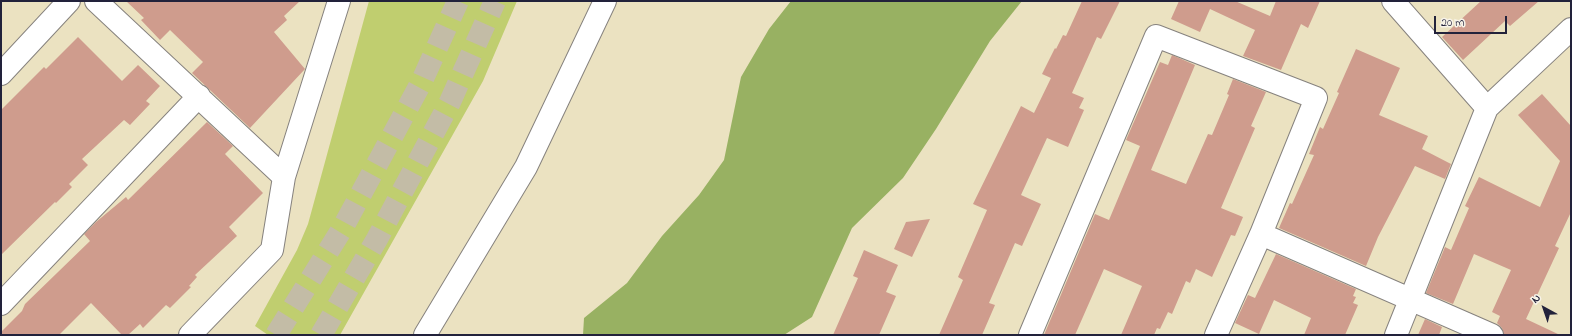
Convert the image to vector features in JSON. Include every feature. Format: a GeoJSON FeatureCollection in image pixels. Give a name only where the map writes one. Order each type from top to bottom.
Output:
{"type":"FeatureCollection","features":[{"type":"Feature","properties":{"kind":"street"},"geometry":{"type":"LineString","coordinates":[[1,74],[69,1]]}},
{"type":"Feature","properties":{"kind":"street"},"geometry":{"type":"LineString","coordinates":[[96,1],[284,177]]}},
{"type":"Feature","properties":{"kind":"street"},"geometry":{"type":"LineString","coordinates":[[425,335],[526,167],[605,1]]}},
{"type":"Feature","properties":{"kind":"street"},"geometry":{"type":"LineString","coordinates":[[1393,1],[1487,108]]}},
{"type":"Feature","properties":{"kind":"street"},"geometry":{"type":"LineString","coordinates":[[190,335],[272,250],[284,177],[332,6]]}},
{"type":"Feature","properties":{"kind":"street"},"geometry":{"type":"LineString","coordinates":[[1396,335],[1487,108],[1571,29]]}},
{"type":"Feature","properties":{"kind":"street"},"geometry":{"type":"LineString","coordinates":[[1030,335],[1156,36],[1316,98],[1261,234],[1216,335]]}},
{"type":"Feature","properties":{"kind":"street"},"geometry":{"type":"LineString","coordinates":[[1,304],[199,96]]}},
{"type":"Feature","properties":{"kind":"street"},"geometry":{"type":"LineString","coordinates":[[1261,234],[1411,298],[1492,335]]}},
{"type":"Feature","properties":{"kind":"green space"},"geometry":{"type":"Polygon","coordinates":[[[369,1],[517,1],[483,81],[340,335],[268,335],[255,326],[297,250],[308,224],[369,1]]]}},
{"type":"Feature","properties":{"kind":"green space"},"geometry":{"type":"Polygon","coordinates":[[[791,1],[1022,1],[990,41],[936,129],[903,178],[852,228],[812,317],[784,335],[583,335],[584,318],[627,283],[662,236],[699,195],[724,160],[741,77],[769,29],[791,1]]]}},
{"type":"Feature","properties":{"kind":"building"},"geometry":{"type":"Polygon","coordinates":[[[126,1],[300,1],[284,16],[287,20],[274,32],[305,69],[250,128],[192,73],[203,62],[170,30],[160,40],[141,20],[144,18],[126,1]]]}},
{"type":"Feature","properties":{"kind":"building"},"geometry":{"type":"Polygon","coordinates":[[[1082,1],[1120,1],[1101,39],[1097,37],[1072,93],[1084,98],[1079,108],[1084,110],[1068,147],[1047,138],[1021,195],[1041,204],[1022,246],[1015,243],[989,303],[995,305],[982,335],[939,335],[963,280],[958,277],[987,210],[973,204],[1021,106],[1034,113],[1051,78],[1042,74],[1063,35],[1066,36],[1082,1]]]}},
{"type":"Feature","properties":{"kind":"building"},"geometry":{"type":"Polygon","coordinates":[[[1179,1],[1235,1],[1270,16],[1276,1],[1320,1],[1308,28],[1301,24],[1281,70],[1243,56],[1255,30],[1210,9],[1200,32],[1171,19],[1179,1]]]}},
{"type":"Feature","properties":{"kind":"building"},"geometry":{"type":"Polygon","coordinates":[[[1481,1],[1539,1],[1510,26],[1505,21],[1463,60],[1442,37],[1481,1]]]}},
{"type":"Feature","properties":{"kind":"building"},"geometry":{"type":"Polygon","coordinates":[[[78,37],[122,81],[138,65],[160,86],[146,101],[150,104],[130,125],[124,120],[82,159],[88,165],[69,184],[72,187],[1,255],[1,110],[44,67],[46,69],[78,37]]]}},
{"type":"Feature","properties":{"kind":"building"},"geometry":{"type":"Polygon","coordinates":[[[1356,49],[1400,68],[1379,115],[1428,136],[1422,149],[1451,164],[1445,179],[1415,166],[1378,237],[1366,266],[1279,228],[1290,203],[1292,204],[1314,155],[1309,154],[1320,127],[1323,129],[1356,49]]]}},
{"type":"Feature","properties":{"kind":"building"},"geometry":{"type":"Polygon","coordinates":[[[1172,55],[1195,65],[1151,170],[1186,184],[1208,134],[1212,135],[1229,95],[1227,94],[1233,79],[1266,92],[1251,126],[1255,128],[1221,208],[1243,217],[1235,236],[1231,235],[1212,277],[1196,269],[1190,283],[1186,281],[1172,314],[1168,312],[1160,329],[1157,328],[1154,335],[1121,335],[1142,286],[1104,269],[1075,335],[1044,335],[1095,214],[1109,220],[1140,146],[1126,140],[1160,62],[1168,65],[1172,55]]]}},
{"type":"Feature","properties":{"kind":"building"},"geometry":{"type":"Polygon","coordinates":[[[1542,94],[1571,126],[1571,212],[1555,246],[1559,248],[1526,319],[1560,335],[1504,335],[1502,328],[1497,323],[1500,316],[1492,312],[1511,270],[1474,254],[1453,304],[1426,293],[1445,247],[1451,250],[1469,208],[1465,206],[1479,177],[1540,207],[1560,161],[1518,115],[1542,94]]]}},
{"type":"Feature","properties":{"kind":"building"},"geometry":{"type":"Polygon","coordinates":[[[207,122],[233,146],[225,154],[263,193],[229,227],[237,236],[195,275],[197,277],[189,286],[191,287],[170,308],[166,305],[143,328],[140,324],[128,335],[122,335],[91,303],[59,335],[1,335],[1,332],[22,311],[25,304],[90,241],[84,234],[126,197],[128,200],[207,122]]]}},
{"type":"Feature","properties":{"kind":"building"},"geometry":{"type":"Polygon","coordinates":[[[930,219],[912,257],[894,249],[906,222],[930,219]]]}},
{"type":"Feature","properties":{"kind":"building"},"geometry":{"type":"Polygon","coordinates":[[[864,250],[898,265],[886,292],[896,296],[879,335],[833,335],[858,278],[853,276],[864,250]]]}},
{"type":"Feature","properties":{"kind":"building"},"geometry":{"type":"Polygon","coordinates":[[[1276,254],[1356,289],[1353,296],[1356,297],[1353,303],[1358,305],[1345,335],[1304,335],[1311,318],[1274,300],[1259,334],[1235,323],[1248,295],[1255,298],[1276,254]]]}},
{"type":"Feature","properties":{"kind":"building"},"geometry":{"type":"Polygon","coordinates":[[[1425,319],[1442,327],[1439,335],[1418,335],[1425,319]]]}},
{"type":"Feature","properties":{"kind":"tunnel"},"geometry":{"type":"LineString","coordinates":[[276,335],[342,229],[421,83],[458,1]]}},
{"type":"Feature","properties":{"kind":"tunnel"},"geometry":{"type":"LineString","coordinates":[[321,335],[377,239],[450,102],[495,1]]}}]}
